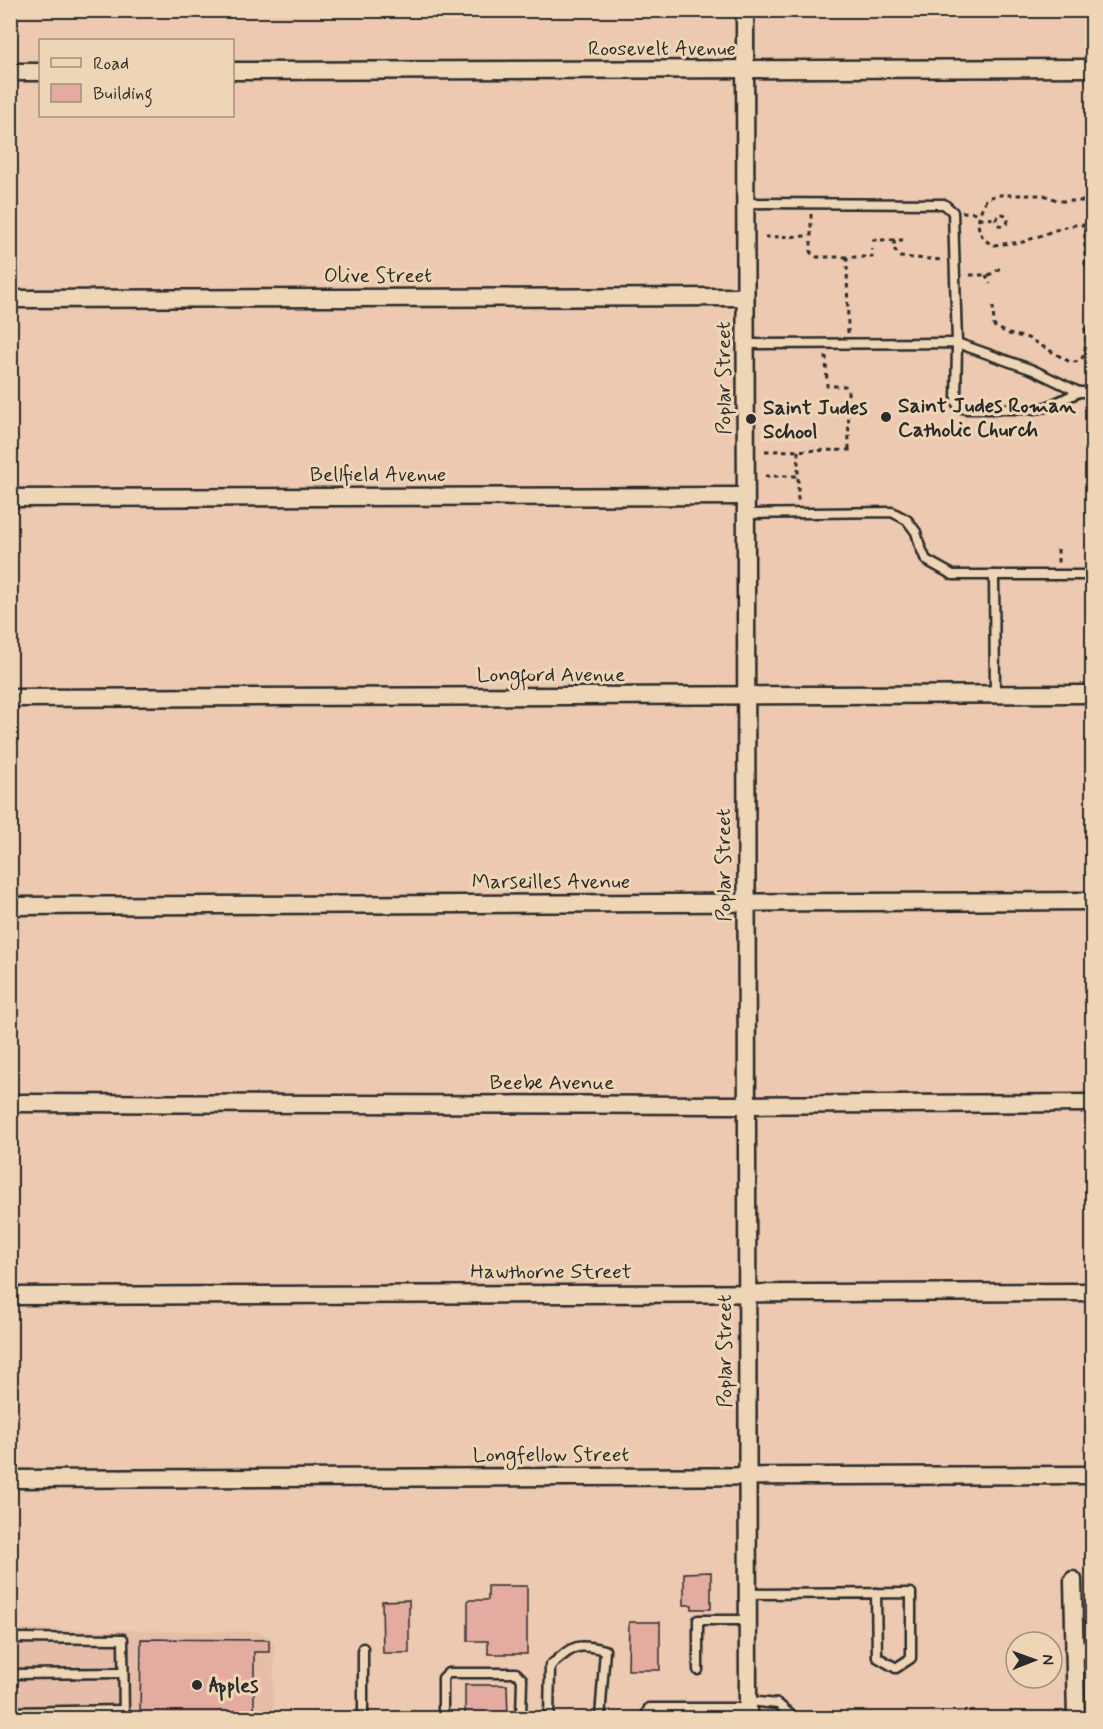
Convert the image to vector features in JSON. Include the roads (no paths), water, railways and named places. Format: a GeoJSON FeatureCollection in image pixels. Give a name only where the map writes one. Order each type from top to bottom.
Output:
{"type":"FeatureCollection","features":[{"type":"Feature","properties":{"kind":"street","name":"Poplar Street"},"geometry":{"type":"LineString","coordinates":[[745,10],[748,1709]]}},
{"type":"Feature","properties":{"kind":"street","name":"Roosevelt Avenue"},"geometry":{"type":"LineString","coordinates":[[234,71],[1092,68]]}},
{"type":"Feature","properties":{"kind":"street"},"geometry":{"type":"LineString","coordinates":[[10,72],[39,72]]}},
{"type":"Feature","properties":{"kind":"street","name":"Olive Street"},"geometry":{"type":"LineString","coordinates":[[10,299],[745,297]]}},
{"type":"Feature","properties":{"kind":"street","name":"Bellfield Avenue"},"geometry":{"type":"LineString","coordinates":[[10,498],[745,496]]}},
{"type":"Feature","properties":{"kind":"street","name":"Longford Avenue"},"geometry":{"type":"LineString","coordinates":[[10,698],[1092,694]]}},
{"type":"Feature","properties":{"kind":"street","name":"Marseilles Avenue"},"geometry":{"type":"LineString","coordinates":[[10,906],[1092,901]]}},
{"type":"Feature","properties":{"kind":"street","name":"Beebe Avenue"},"geometry":{"type":"LineString","coordinates":[[10,1103],[746,1105],[1092,1103]]}},
{"type":"Feature","properties":{"kind":"street","name":"Hawthorne Street"},"geometry":{"type":"LineString","coordinates":[[10,1296],[1092,1292]]}},
{"type":"Feature","properties":{"kind":"street","name":"Longfellow Street"},"geometry":{"type":"LineString","coordinates":[[10,1479],[1092,1475]]}},
{"type":"Feature","properties":{"kind":"street"},"geometry":{"type":"LineString","coordinates":[[1073,1580],[1076,1719]]}},
{"type":"Feature","properties":{"kind":"street"},"geometry":{"type":"LineString","coordinates":[[1074,1650],[1092,1649]]}},
{"type":"Feature","properties":{"kind":"lane"},"geometry":{"type":"LineString","coordinates":[[745,202],[944,204],[953,212],[957,343],[956,402],[959,407],[966,409],[1033,409],[1047,407],[1078,392],[1092,392]]}},
{"type":"Feature","properties":{"kind":"lane"},"geometry":{"type":"LineString","coordinates":[[745,344],[957,343],[1033,370],[1078,392]]}},
{"type":"Feature","properties":{"kind":"lane"},"geometry":{"type":"LineString","coordinates":[[745,514],[892,512],[907,520],[916,532],[926,560],[953,575],[1092,575]]}},
{"type":"Feature","properties":{"kind":"lane"},"geometry":{"type":"LineString","coordinates":[[994,575],[995,694]]}},
{"type":"Feature","properties":{"kind":"lane"},"geometry":{"type":"LineString","coordinates":[[747,1594],[876,1593],[911,1593],[911,1658],[896,1668],[877,1658],[876,1593]]}},
{"type":"Feature","properties":{"kind":"lane"},"geometry":{"type":"LineString","coordinates":[[698,1670],[698,1620],[747,1620]]}},
{"type":"Feature","properties":{"kind":"lane"},"geometry":{"type":"LineString","coordinates":[[10,1638],[123,1639],[124,1714],[10,1712]]}},
{"type":"Feature","properties":{"kind":"lane"},"geometry":{"type":"LineString","coordinates":[[549,1719],[550,1666],[573,1647],[590,1646],[605,1650],[600,1719]]}},
{"type":"Feature","properties":{"kind":"lane"},"geometry":{"type":"LineString","coordinates":[[363,1648],[363,1719]]}},
{"type":"Feature","properties":{"kind":"lane"},"geometry":{"type":"LineString","coordinates":[[10,1674],[123,1673]]}},
{"type":"Feature","properties":{"kind":"lane"},"geometry":{"type":"LineString","coordinates":[[443,1719],[443,1678],[448,1673],[516,1673],[522,1679],[521,1719]]}},
{"type":"Feature","properties":{"kind":"lane"},"geometry":{"type":"LineString","coordinates":[[645,1719],[649,1708],[748,1709],[778,1704],[794,1719]]}},
{"type":"Feature","properties":{"kind":"lane"},"geometry":{"type":"LineString","coordinates":[[720,1708],[720,1719]]}},
{"type":"Feature","properties":{"kind":"place","name":"Saint Judes Roman Catholic Church"},"geometry":{"type":"Point","coordinates":[886,417]}},
{"type":"Feature","properties":{"kind":"place","name":"Saint Judes School"},"geometry":{"type":"Point","coordinates":[751,419]}},
{"type":"Feature","properties":{"kind":"place","name":"Apples"},"geometry":{"type":"Point","coordinates":[197,1685]}}]}
